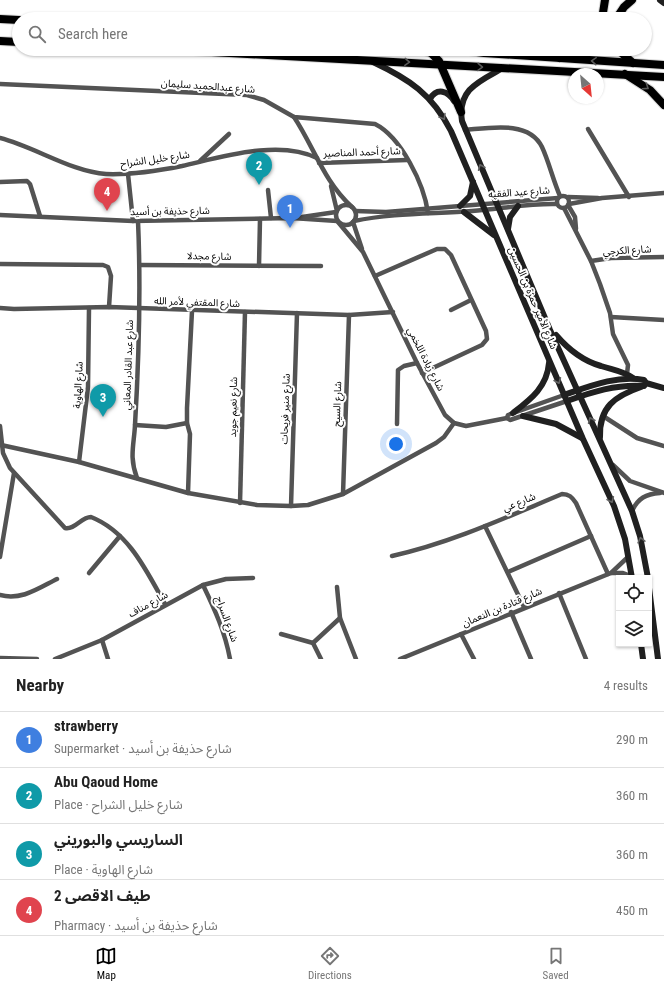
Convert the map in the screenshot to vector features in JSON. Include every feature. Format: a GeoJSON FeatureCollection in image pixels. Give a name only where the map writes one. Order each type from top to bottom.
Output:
{"type":"FeatureCollection","features":[{"type":"Feature","properties":{"kind":"highway"},"geometry":{"type":"LineString","coordinates":[[603,12],[605,0]]}},
{"type":"Feature","properties":{"kind":"highway"},"geometry":{"type":"LineString","coordinates":[[621,12],[632,0]]}},
{"type":"Feature","properties":{"kind":"highway"},"geometry":{"type":"LineString","coordinates":[[0,19],[12,20]]}},
{"type":"Feature","properties":{"kind":"highway"},"geometry":{"type":"LineString","coordinates":[[0,41],[12,42]]}},
{"type":"Feature","properties":{"kind":"highway"},"geometry":{"type":"LineString","coordinates":[[293,56],[664,76]]}},
{"type":"Feature","properties":{"kind":"highway"},"geometry":{"type":"LineString","coordinates":[[435,56],[441,65],[461,112]]}},
{"type":"Feature","properties":{"kind":"highway"},"geometry":{"type":"LineString","coordinates":[[528,56],[664,65]]}},
{"type":"Feature","properties":{"kind":"highway"},"geometry":{"type":"LineString","coordinates":[[558,58],[562,56]]}},
{"type":"Feature","properties":{"kind":"highway"},"geometry":{"type":"LineString","coordinates":[[625,56],[633,63]]}},
{"type":"Feature","properties":{"kind":"highway"},"geometry":{"type":"LineString","coordinates":[[305,64],[312,57]]}},
{"type":"Feature","properties":{"kind":"highway"},"geometry":{"type":"LineString","coordinates":[[624,74],[650,90],[664,104]]}},
{"type":"Feature","properties":{"kind":"main road"},"geometry":{"type":"LineString","coordinates":[[660,0],[664,3]]}},
{"type":"Feature","properties":{"kind":"main road","name":"شارع الأمير حمزة بن الحسين"},"geometry":{"type":"LineString","coordinates":[[370,60],[406,78],[430,99],[447,123],[583,439],[614,506],[623,533],[632,575]]}},
{"type":"Feature","properties":{"kind":"main road"},"geometry":{"type":"LineString","coordinates":[[461,112],[464,98],[470,89],[479,82],[505,68]]}},
{"type":"Feature","properties":{"kind":"main road"},"geometry":{"type":"LineString","coordinates":[[430,99],[437,92],[446,92],[450,95],[461,112]]}},
{"type":"Feature","properties":{"kind":"main road","name":"شارع الأمير حمزة بن الحسين"},"geometry":{"type":"LineString","coordinates":[[461,112],[465,130],[550,330],[580,393],[632,511],[642,542],[648,575]]}},
{"type":"Feature","properties":{"kind":"main road"},"geometry":{"type":"LineString","coordinates":[[473,182],[470,196],[462,209],[481,223],[496,238]]}},
{"type":"Feature","properties":{"kind":"main road"},"geometry":{"type":"LineString","coordinates":[[508,230],[510,216],[518,206]]}},
{"type":"Feature","properties":{"kind":"main road"},"geometry":{"type":"LineString","coordinates":[[550,330],[568,348],[582,358],[595,364],[627,374],[633,378]]}},
{"type":"Feature","properties":{"kind":"main road"},"geometry":{"type":"LineString","coordinates":[[513,413],[540,389],[546,378],[550,361]]}},
{"type":"Feature","properties":{"kind":"main road"},"geometry":{"type":"LineString","coordinates":[[567,401],[580,393],[612,380],[633,378],[644,380],[645,384]]}},
{"type":"Feature","properties":{"kind":"main road"},"geometry":{"type":"LineString","coordinates":[[600,440],[603,416],[611,403],[618,396],[645,384]]}},
{"type":"Feature","properties":{"kind":"main road"},"geometry":{"type":"LineString","coordinates":[[564,395],[645,384],[664,388]]}},
{"type":"Feature","properties":{"kind":"main road"},"geometry":{"type":"LineString","coordinates":[[522,416],[556,424],[583,439]]}},
{"type":"Feature","properties":{"kind":"main road"},"geometry":{"type":"LineString","coordinates":[[652,611],[658,659]]}},
{"type":"Feature","properties":{"kind":"main road"},"geometry":{"type":"LineString","coordinates":[[641,647],[643,659]]}},
{"type":"Feature","properties":{"kind":"street","name":"شارع عبدالحميد سليمان"},"geometry":{"type":"LineString","coordinates":[[0,84],[247,96],[264,100],[283,109],[294,117],[375,124],[391,135],[407,160],[418,182],[427,210]]}},
{"type":"Feature","properties":{"kind":"street"},"geometry":{"type":"LineString","coordinates":[[294,117],[331,184],[353,209],[356,216],[353,222]]}},
{"type":"Feature","properties":{"kind":"street"},"geometry":{"type":"LineString","coordinates":[[465,130],[516,129],[532,135],[541,145],[559,197],[557,204],[567,206],[602,198],[664,193]]}},
{"type":"Feature","properties":{"kind":"street"},"geometry":{"type":"LineString","coordinates":[[588,129],[629,196]]}},
{"type":"Feature","properties":{"kind":"street"},"geometry":{"type":"LineString","coordinates":[[199,162],[229,134]]}},
{"type":"Feature","properties":{"kind":"street","name":"شارع خليل الشراح"},"geometry":{"type":"LineString","coordinates":[[0,138],[19,143],[93,173],[128,174],[268,150],[296,151],[318,160]]}},
{"type":"Feature","properties":{"kind":"street","name":"شارع أحمد المناصير"},"geometry":{"type":"LineString","coordinates":[[318,160],[407,160]]}},
{"type":"Feature","properties":{"kind":"street"},"geometry":{"type":"LineString","coordinates":[[128,174],[136,221],[140,265]]}},
{"type":"Feature","properties":{"kind":"street"},"geometry":{"type":"LineString","coordinates":[[0,182],[27,181],[30,184],[40,216]]}},
{"type":"Feature","properties":{"kind":"street"},"geometry":{"type":"LineString","coordinates":[[331,184],[338,222],[346,225],[353,222],[384,216],[427,210]]}},
{"type":"Feature","properties":{"kind":"street"},"geometry":{"type":"LineString","coordinates":[[268,190],[270,218]]}},
{"type":"Feature","properties":{"kind":"street"},"geometry":{"type":"LineString","coordinates":[[602,198],[585,196],[568,197],[567,206],[576,230],[591,261],[611,317],[613,334],[628,365],[627,374]]}},
{"type":"Feature","properties":{"kind":"street","name":"شارع عيد الفقيه"},"geometry":{"type":"LineString","coordinates":[[427,210],[498,206],[568,197]]}},
{"type":"Feature","properties":{"kind":"street","name":"شارع عيد الفقيه"},"geometry":{"type":"LineString","coordinates":[[498,206],[518,206],[528,203],[557,204]]}},
{"type":"Feature","properties":{"kind":"street"},"geometry":{"type":"LineString","coordinates":[[336,211],[345,205],[353,209],[375,212],[427,210]]}},
{"type":"Feature","properties":{"kind":"street","name":"شارع حذيفة بن أسيد"},"geometry":{"type":"LineString","coordinates":[[292,218],[336,211]]}},
{"type":"Feature","properties":{"kind":"street","name":"شارع حذيفة بن أسيد"},"geometry":{"type":"LineString","coordinates":[[0,215],[136,221],[292,218],[338,222]]}},
{"type":"Feature","properties":{"kind":"street"},"geometry":{"type":"LineString","coordinates":[[260,218],[260,266]]}},
{"type":"Feature","properties":{"kind":"street","name":"شارع زيادة اللخمي"},"geometry":{"type":"LineString","coordinates":[[338,222],[363,252]]}},
{"type":"Feature","properties":{"kind":"street","name":"شارع زيادة اللخمي"},"geometry":{"type":"LineString","coordinates":[[353,222],[363,252],[422,373],[445,415],[454,423]]}},
{"type":"Feature","properties":{"kind":"street"},"geometry":{"type":"LineString","coordinates":[[375,276],[437,249],[445,249],[451,255],[488,336],[485,342],[422,373]]}},
{"type":"Feature","properties":{"kind":"street","name":"شارع الكرجي"},"geometry":{"type":"LineString","coordinates":[[591,261],[611,258],[664,257]]}},
{"type":"Feature","properties":{"kind":"street"},"geometry":{"type":"LineString","coordinates":[[0,264],[108,266],[111,276],[109,307]]}},
{"type":"Feature","properties":{"kind":"street","name":"شارع مجدلا"},"geometry":{"type":"LineString","coordinates":[[140,265],[321,266]]}},
{"type":"Feature","properties":{"kind":"street","name":"شارع عبد القادر المعاني"},"geometry":{"type":"LineString","coordinates":[[140,265],[135,425],[166,427],[187,423]]}},
{"type":"Feature","properties":{"kind":"street"},"geometry":{"type":"LineString","coordinates":[[451,310],[471,300]]}},
{"type":"Feature","properties":{"kind":"street","name":"شارع المقتفي لأمر الله"},"geometry":{"type":"LineString","coordinates":[[0,308],[109,307],[192,311],[349,315],[393,312]]}},
{"type":"Feature","properties":{"kind":"street","name":"شارع الهاوية"},"geometry":{"type":"LineString","coordinates":[[78,462],[88,387],[89,308]]}},
{"type":"Feature","properties":{"kind":"street"},"geometry":{"type":"LineString","coordinates":[[188,493],[190,434],[187,423],[192,311]]}},
{"type":"Feature","properties":{"kind":"street","name":"شارع نعيم جويد"},"geometry":{"type":"LineString","coordinates":[[240,503],[244,312]]}},
{"type":"Feature","properties":{"kind":"street","name":"شارع منير فريحات"},"geometry":{"type":"LineString","coordinates":[[291,506],[297,313]]}},
{"type":"Feature","properties":{"kind":"street","name":"شارع السيح"},"geometry":{"type":"LineString","coordinates":[[343,494],[349,315]]}},
{"type":"Feature","properties":{"kind":"street"},"geometry":{"type":"LineString","coordinates":[[611,317],[664,320]]}},
{"type":"Feature","properties":{"kind":"street"},"geometry":{"type":"LineString","coordinates":[[397,424],[398,370],[417,363]]}},
{"type":"Feature","properties":{"kind":"street"},"geometry":{"type":"LineString","coordinates":[[507,418],[508,414],[564,395]]}},
{"type":"Feature","properties":{"kind":"street"},"geometry":{"type":"LineString","coordinates":[[1,445],[78,462],[188,493],[240,503],[291,506],[308,504],[343,494],[436,443],[444,436],[454,423],[466,426],[507,418],[510,420],[567,401]]}},
{"type":"Feature","properties":{"kind":"street"},"geometry":{"type":"LineString","coordinates":[[603,416],[637,438],[664,446]]}},
{"type":"Feature","properties":{"kind":"street"},"geometry":{"type":"LineString","coordinates":[[135,425],[132,442],[132,464],[137,478]]}},
{"type":"Feature","properties":{"kind":"street"},"geometry":{"type":"LineString","coordinates":[[0,426],[1,454],[14,473],[65,528],[70,528],[86,517],[91,517],[120,536],[133,550],[165,604]]}},
{"type":"Feature","properties":{"kind":"street"},"geometry":{"type":"LineString","coordinates":[[613,466],[630,481],[664,493]]}},
{"type":"Feature","properties":{"kind":"street"},"geometry":{"type":"LineString","coordinates":[[0,557],[14,473]]}},
{"type":"Feature","properties":{"kind":"street"},"geometry":{"type":"LineString","coordinates":[[632,511],[642,498],[649,494],[664,493]]}},
{"type":"Feature","properties":{"kind":"street","name":"شارع عي"},"geometry":{"type":"LineString","coordinates":[[392,556],[440,543],[562,494],[567,494],[574,499],[610,573]]}},
{"type":"Feature","properties":{"kind":"street"},"geometry":{"type":"LineString","coordinates":[[485,526],[524,607]]}},
{"type":"Feature","properties":{"kind":"street"},"geometry":{"type":"LineString","coordinates":[[89,573],[120,536]]}},
{"type":"Feature","properties":{"kind":"street"},"geometry":{"type":"LineString","coordinates":[[508,572],[591,536]]}},
{"type":"Feature","properties":{"kind":"street","name":"شارع قتادة بن النعمان"},"geometry":{"type":"LineString","coordinates":[[400,659],[511,612],[610,573],[628,557]]}},
{"type":"Feature","properties":{"kind":"street","name":"شارع قتادة بن النعمان"},"geometry":{"type":"LineString","coordinates":[[610,573],[624,573],[628,575]]}},
{"type":"Feature","properties":{"kind":"street","name":"شارع مناف"},"geometry":{"type":"LineString","coordinates":[[55,659],[102,640],[165,604],[204,586],[226,579],[253,578]]}},
{"type":"Feature","properties":{"kind":"street"},"geometry":{"type":"LineString","coordinates":[[0,595],[9,597],[23,595],[57,579]]}},
{"type":"Feature","properties":{"kind":"street","name":"شارع السراج"},"geometry":{"type":"LineString","coordinates":[[204,586],[216,610],[225,634],[230,659]]}},
{"type":"Feature","properties":{"kind":"street"},"geometry":{"type":"LineString","coordinates":[[337,587],[340,618],[356,659]]}},
{"type":"Feature","properties":{"kind":"street"},"geometry":{"type":"LineString","coordinates":[[559,593],[586,659]]}},
{"type":"Feature","properties":{"kind":"street"},"geometry":{"type":"LineString","coordinates":[[511,612],[531,659]]}},
{"type":"Feature","properties":{"kind":"street"},"geometry":{"type":"LineString","coordinates":[[313,643],[340,618]]}},
{"type":"Feature","properties":{"kind":"street"},"geometry":{"type":"LineString","coordinates":[[281,634],[313,643],[321,659]]}},
{"type":"Feature","properties":{"kind":"street"},"geometry":{"type":"LineString","coordinates":[[461,634],[474,659]]}},
{"type":"Feature","properties":{"kind":"street"},"geometry":{"type":"LineString","coordinates":[[102,640],[108,659]]}},
{"type":"Feature","properties":{"kind":"street"},"geometry":{"type":"LineString","coordinates":[[0,658],[37,659]]}},
{"type":"Feature","properties":{"kind":"place","name":"Abu Qaoud Home"},"geometry":{"type":"Point","coordinates":[259,185]}},
{"type":"Feature","properties":{"kind":"place","name":"طيف الاقصى 2"},"geometry":{"type":"Point","coordinates":[107,211]}},
{"type":"Feature","properties":{"kind":"place","name":"strawberry"},"geometry":{"type":"Point","coordinates":[290,228]}},
{"type":"Feature","properties":{"kind":"place","name":"الساريسي والبوريني"},"geometry":{"type":"Point","coordinates":[103,417]}}]}
